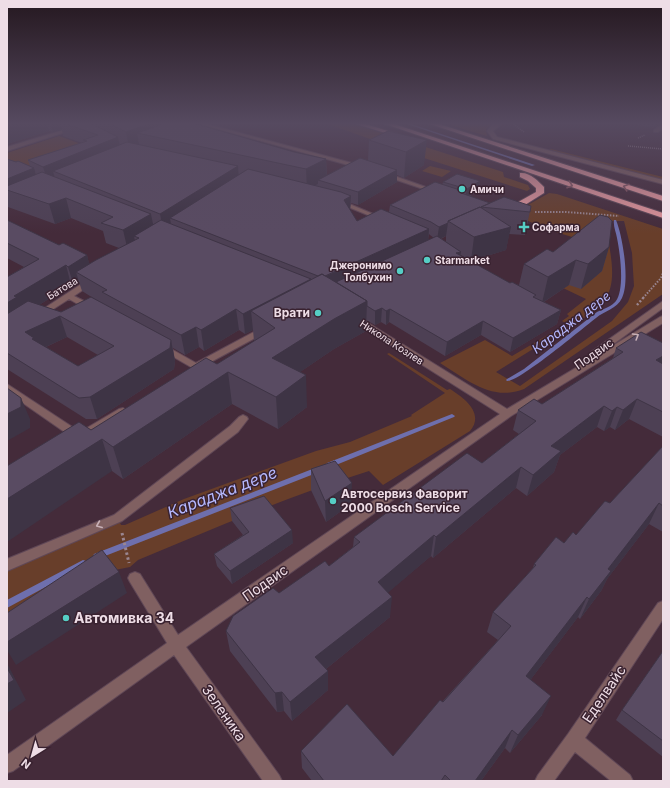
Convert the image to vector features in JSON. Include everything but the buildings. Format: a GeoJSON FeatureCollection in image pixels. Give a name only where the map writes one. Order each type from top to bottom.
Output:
{"type":"FeatureCollection","features":[{"type":"Feature","properties":{"kind":"highway"},"geometry":{"type":"LineString","coordinates":[[493,160],[531,179],[540,187],[541,190],[538,195],[506,213]]}},
{"type":"Feature","properties":{"kind":"highway"},"geometry":{"type":"LineString","coordinates":[[495,160],[663,216]]}},
{"type":"Feature","properties":{"kind":"highway"},"geometry":{"type":"LineString","coordinates":[[542,160],[663,199]]}},
{"type":"Feature","properties":{"kind":"street"},"geometry":{"type":"LineString","coordinates":[[337,160],[366,168]]}},
{"type":"Feature","properties":{"kind":"street"},"geometry":{"type":"LineString","coordinates":[[578,160],[663,182]]}},
{"type":"Feature","properties":{"kind":"street"},"geometry":{"type":"LineString","coordinates":[[602,160],[663,175]]}},
{"type":"Feature","properties":{"kind":"street"},"geometry":{"type":"LineString","coordinates":[[346,172],[359,166]]}},
{"type":"Feature","properties":{"kind":"street"},"geometry":{"type":"LineString","coordinates":[[380,173],[446,195]]}},
{"type":"Feature","properties":{"kind":"street"},"geometry":{"type":"LineString","coordinates":[[330,198],[391,223]]}},
{"type":"Feature","properties":{"kind":"street","name":"Батова"},"geometry":{"type":"LineString","coordinates":[[32,319],[96,278]]}},
{"type":"Feature","properties":{"kind":"street"},"geometry":{"type":"LineString","coordinates":[[69,296],[102,314]]}},
{"type":"Feature","properties":{"kind":"street","name":"Подвис"},"geometry":{"type":"LineString","coordinates":[[524,403],[663,304]]}},
{"type":"Feature","properties":{"kind":"street","name":"Никола Козлев"},"geometry":{"type":"LineString","coordinates":[[348,314],[506,414]]}},
{"type":"Feature","properties":{"kind":"street","name":"Подвис"},"geometry":{"type":"LineString","coordinates":[[7,766],[176,644],[506,414],[663,319]]}},
{"type":"Feature","properties":{"kind":"street"},"geometry":{"type":"LineString","coordinates":[[182,375],[271,325]]}},
{"type":"Feature","properties":{"kind":"street"},"geometry":{"type":"LineString","coordinates":[[156,344],[196,367]]}},
{"type":"Feature","properties":{"kind":"street"},"geometry":{"type":"LineString","coordinates":[[7,386],[76,439],[134,404]]}},
{"type":"Feature","properties":{"kind":"street"},"geometry":{"type":"LineString","coordinates":[[7,565],[70,537],[118,518],[234,429],[243,419]]}},
{"type":"Feature","properties":{"kind":"street","name":"Зеленика"},"geometry":{"type":"LineString","coordinates":[[133,572],[176,644],[273,781]]}},
{"type":"Feature","properties":{"kind":"street","name":"Еделвайс"},"geometry":{"type":"LineString","coordinates":[[544,781],[574,740],[663,607]]}},
{"type":"Feature","properties":{"kind":"street"},"geometry":{"type":"LineString","coordinates":[[574,740],[624,781]]}},
{"type":"Feature","properties":{"kind":"path"},"geometry":{"type":"LineString","coordinates":[[506,213],[566,212],[620,216]]}},
{"type":"Feature","properties":{"kind":"path"},"geometry":{"type":"LineString","coordinates":[[121,526],[133,572]]}},
{"type":"Feature","properties":{"kind":"shaded area"},"geometry":{"type":"Polygon","coordinates":[[[7,160],[68,160],[34,171],[7,160]]]}},
{"type":"Feature","properties":{"kind":"shaded area"},"geometry":{"type":"Polygon","coordinates":[[[430,160],[465,160],[503,172],[504,177],[528,185],[530,189],[527,191],[430,160]]]}},
{"type":"Feature","properties":{"kind":"shaded area"},"geometry":{"type":"Polygon","coordinates":[[[587,160],[594,160],[663,177],[663,180],[587,160]]]}},
{"type":"Feature","properties":{"kind":"shaded area"},"geometry":{"type":"Polygon","coordinates":[[[430,166],[451,171],[442,177],[422,171],[430,166]]]}},
{"type":"Feature","properties":{"kind":"shaded area"},"geometry":{"type":"Polygon","coordinates":[[[549,193],[557,194],[663,229],[663,294],[524,389],[501,393],[490,391],[470,382],[440,363],[485,340],[512,356],[563,326],[567,328],[496,372],[520,386],[612,321],[628,302],[634,286],[632,253],[624,221],[606,221],[612,263],[611,284],[608,293],[603,302],[596,309],[571,326],[562,321],[569,316],[567,314],[586,299],[563,288],[582,240],[546,229],[524,219],[519,210],[549,193]]]}},
{"type":"Feature","properties":{"kind":"shaded area"},"geometry":{"type":"Polygon","coordinates":[[[389,353],[447,390],[450,389],[466,401],[474,412],[475,418],[474,424],[470,431],[383,485],[369,471],[310,491],[224,524],[138,560],[130,567],[110,571],[7,642],[7,565],[118,518],[121,525],[125,525],[184,499],[316,451],[350,442],[412,416],[411,415],[445,393],[387,354],[389,353]]]}},
{"type":"Feature","properties":{"kind":"waterway","name":"Караджа дере"},"geometry":{"type":"LineString","coordinates":[[517,160],[533,165]]}},
{"type":"Feature","properties":{"kind":"waterway","name":"Караджа дере"},"geometry":{"type":"LineString","coordinates":[[509,380],[526,370],[599,313],[612,306],[619,300],[622,293],[623,273],[621,249],[615,221]]}},
{"type":"Feature","properties":{"kind":"waterway","name":"Караджа дере"},"geometry":{"type":"LineString","coordinates":[[329,465],[452,416]]}},
{"type":"Feature","properties":{"kind":"waterway","name":"Караджа дере"},"geometry":{"type":"LineString","coordinates":[[97,556],[317,470]]}},
{"type":"Feature","properties":{"kind":"waterway","name":"Караджа дере"},"geometry":{"type":"LineString","coordinates":[[7,604],[83,563]]}},
{"type":"Feature","properties":{"kind":"place","name":"Амичи"},"geometry":{"type":"Point","coordinates":[462,189]}},
{"type":"Feature","properties":{"kind":"place","name":"Софарма"},"geometry":{"type":"Point","coordinates":[524,227]}},
{"type":"Feature","properties":{"kind":"place","name":"Starmarket"},"geometry":{"type":"Point","coordinates":[427,260]}},
{"type":"Feature","properties":{"kind":"place","name":"Джеронимо Толбухин"},"geometry":{"type":"Point","coordinates":[400,271]}},
{"type":"Feature","properties":{"kind":"place","name":"Врати"},"geometry":{"type":"Point","coordinates":[318,313]}},
{"type":"Feature","properties":{"kind":"place","name":"Автосервиз Фаворит 2000 Bosch Service"},"geometry":{"type":"Point","coordinates":[333,501]}},
{"type":"Feature","properties":{"kind":"place","name":"Автомивка 34"},"geometry":{"type":"Point","coordinates":[66,618]}}]}
